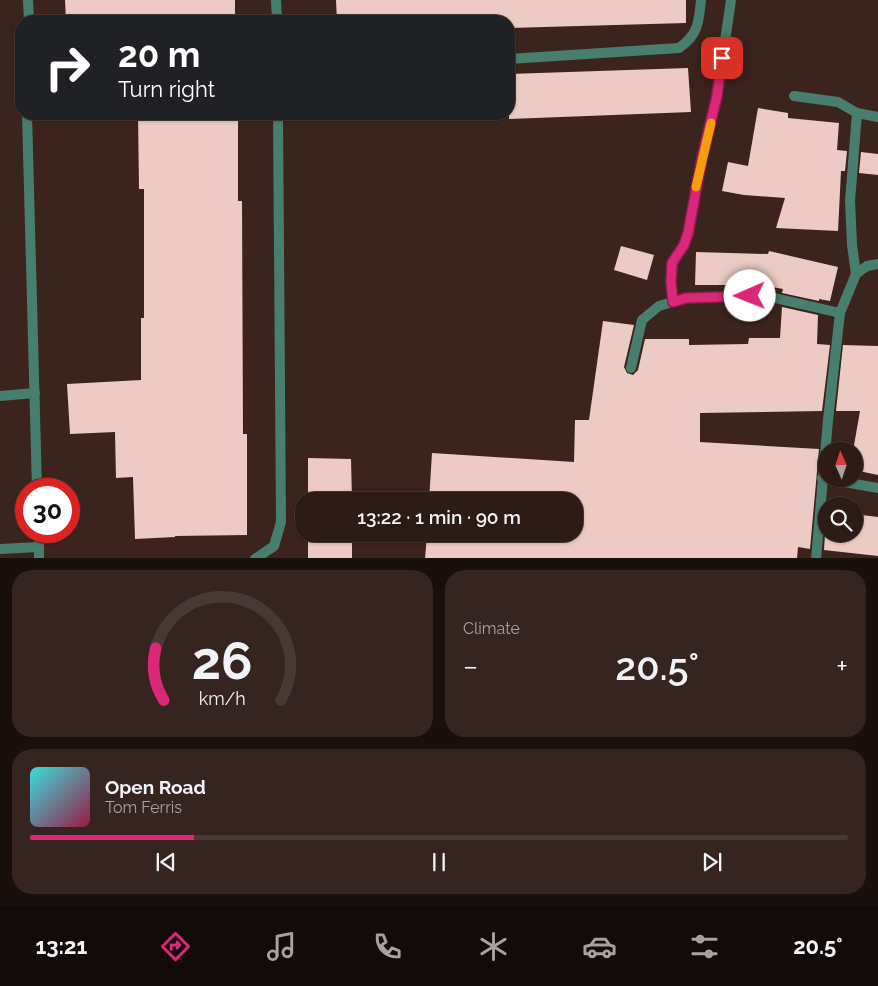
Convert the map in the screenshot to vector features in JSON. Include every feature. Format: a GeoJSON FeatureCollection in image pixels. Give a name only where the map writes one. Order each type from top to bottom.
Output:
{"type":"FeatureCollection","features":[{"type":"Feature","properties":{"kind":"street"},"geometry":{"type":"LineString","coordinates":[[28,0],[29,15]]}},
{"type":"Feature","properties":{"kind":"street"},"geometry":{"type":"LineString","coordinates":[[276,0],[277,15]]}},
{"type":"Feature","properties":{"kind":"street"},"geometry":{"type":"LineString","coordinates":[[515,58],[679,48],[690,40],[700,19],[701,0]]}},
{"type":"Feature","properties":{"kind":"street"},"geometry":{"type":"LineString","coordinates":[[673,302],[672,263],[684,245],[688,233],[702,158],[717,96],[731,0]]}},
{"type":"Feature","properties":{"kind":"street"},"geometry":{"type":"LineString","coordinates":[[794,96],[838,102],[857,113],[878,118]]}},
{"type":"Feature","properties":{"kind":"street"},"geometry":{"type":"LineString","coordinates":[[826,442],[840,314],[856,274],[852,245],[850,201],[857,113]]}},
{"type":"Feature","properties":{"kind":"street"},"geometry":{"type":"LineString","coordinates":[[27,120],[37,478]]}},
{"type":"Feature","properties":{"kind":"street"},"geometry":{"type":"LineString","coordinates":[[256,558],[274,546],[281,522],[278,120]]}},
{"type":"Feature","properties":{"kind":"street"},"geometry":{"type":"LineString","coordinates":[[856,274],[867,266],[878,264]]}},
{"type":"Feature","properties":{"kind":"street"},"geometry":{"type":"LineString","coordinates":[[631,368],[642,320],[659,306],[686,298],[766,296],[840,314]]}},
{"type":"Feature","properties":{"kind":"street"},"geometry":{"type":"LineString","coordinates":[[0,396],[35,393]]}},
{"type":"Feature","properties":{"kind":"street"},"geometry":{"type":"LineString","coordinates":[[863,485],[878,488]]}},
{"type":"Feature","properties":{"kind":"street"},"geometry":{"type":"LineString","coordinates":[[816,558],[821,488]]}},
{"type":"Feature","properties":{"kind":"street"},"geometry":{"type":"LineString","coordinates":[[39,543],[39,558]]}},
{"type":"Feature","properties":{"kind":"street"},"geometry":{"type":"LineString","coordinates":[[0,549],[39,547]]}},
{"type":"Feature","properties":{"kind":"building"},"geometry":{"type":"Polygon","coordinates":[[[65,0],[235,0],[235,15],[66,15],[65,0]]]}},
{"type":"Feature","properties":{"kind":"building"},"geometry":{"type":"Polygon","coordinates":[[[336,0],[686,0],[686,23],[515,28],[515,15],[337,15],[336,0]]]}},
{"type":"Feature","properties":{"kind":"building"},"geometry":{"type":"Polygon","coordinates":[[[688,68],[691,112],[515,119],[515,74],[688,68]]]}},
{"type":"Feature","properties":{"kind":"building"},"geometry":{"type":"Polygon","coordinates":[[[758,108],[788,113],[788,118],[839,123],[837,150],[847,151],[845,171],[841,171],[838,231],[776,228],[785,198],[744,195],[722,191],[728,162],[748,166],[758,108]]]}},
{"type":"Feature","properties":{"kind":"building"},"geometry":{"type":"Polygon","coordinates":[[[138,120],[238,120],[238,201],[242,201],[243,434],[247,434],[247,535],[175,536],[135,539],[133,477],[116,478],[115,432],[70,434],[67,384],[141,380],[141,318],[144,318],[144,189],[139,189],[138,120]]]}},
{"type":"Feature","properties":{"kind":"building"},"geometry":{"type":"Polygon","coordinates":[[[861,152],[878,154],[878,175],[859,173],[861,152]]]}},
{"type":"Feature","properties":{"kind":"building"},"geometry":{"type":"Polygon","coordinates":[[[621,246],[654,255],[647,280],[614,270],[621,246]]]}},
{"type":"Feature","properties":{"kind":"building"},"geometry":{"type":"Polygon","coordinates":[[[769,251],[838,267],[830,301],[819,299],[819,301],[782,293],[783,289],[761,285],[695,285],[696,252],[768,254],[769,251]]]}},
{"type":"Feature","properties":{"kind":"building"},"geometry":{"type":"Polygon","coordinates":[[[782,307],[818,315],[817,344],[830,345],[822,411],[700,413],[700,442],[818,449],[810,549],[798,547],[797,558],[425,558],[426,542],[583,542],[583,492],[430,492],[432,453],[574,462],[575,420],[589,420],[603,321],[634,325],[624,367],[627,373],[633,375],[638,370],[645,339],[689,339],[689,345],[748,344],[749,338],[780,338],[782,307]]]}},
{"type":"Feature","properties":{"kind":"building"},"geometry":{"type":"Polygon","coordinates":[[[843,345],[878,346],[878,475],[863,472],[863,442],[855,442],[860,411],[836,411],[843,345]]]}},
{"type":"Feature","properties":{"kind":"building"},"geometry":{"type":"Polygon","coordinates":[[[308,458],[351,459],[352,492],[308,492],[308,458]]]}},
{"type":"Feature","properties":{"kind":"building"},"geometry":{"type":"Polygon","coordinates":[[[863,515],[878,517],[878,556],[824,550],[825,542],[863,542],[863,515]]]}},
{"type":"Feature","properties":{"kind":"building"},"geometry":{"type":"Polygon","coordinates":[[[308,542],[352,542],[352,558],[308,558],[308,542]]]}},
{"type":"Feature","properties":{"kind":"slow traffic"},"geometry":{"type":"LineString","coordinates":[[696,187],[711,123]]}},
{"type":"Feature","properties":{"kind":"route"},"geometry":{"type":"LineString","coordinates":[[722,58],[717,96],[702,158],[688,233],[684,245],[672,263],[673,302],[686,298],[750,296]]}}]}
